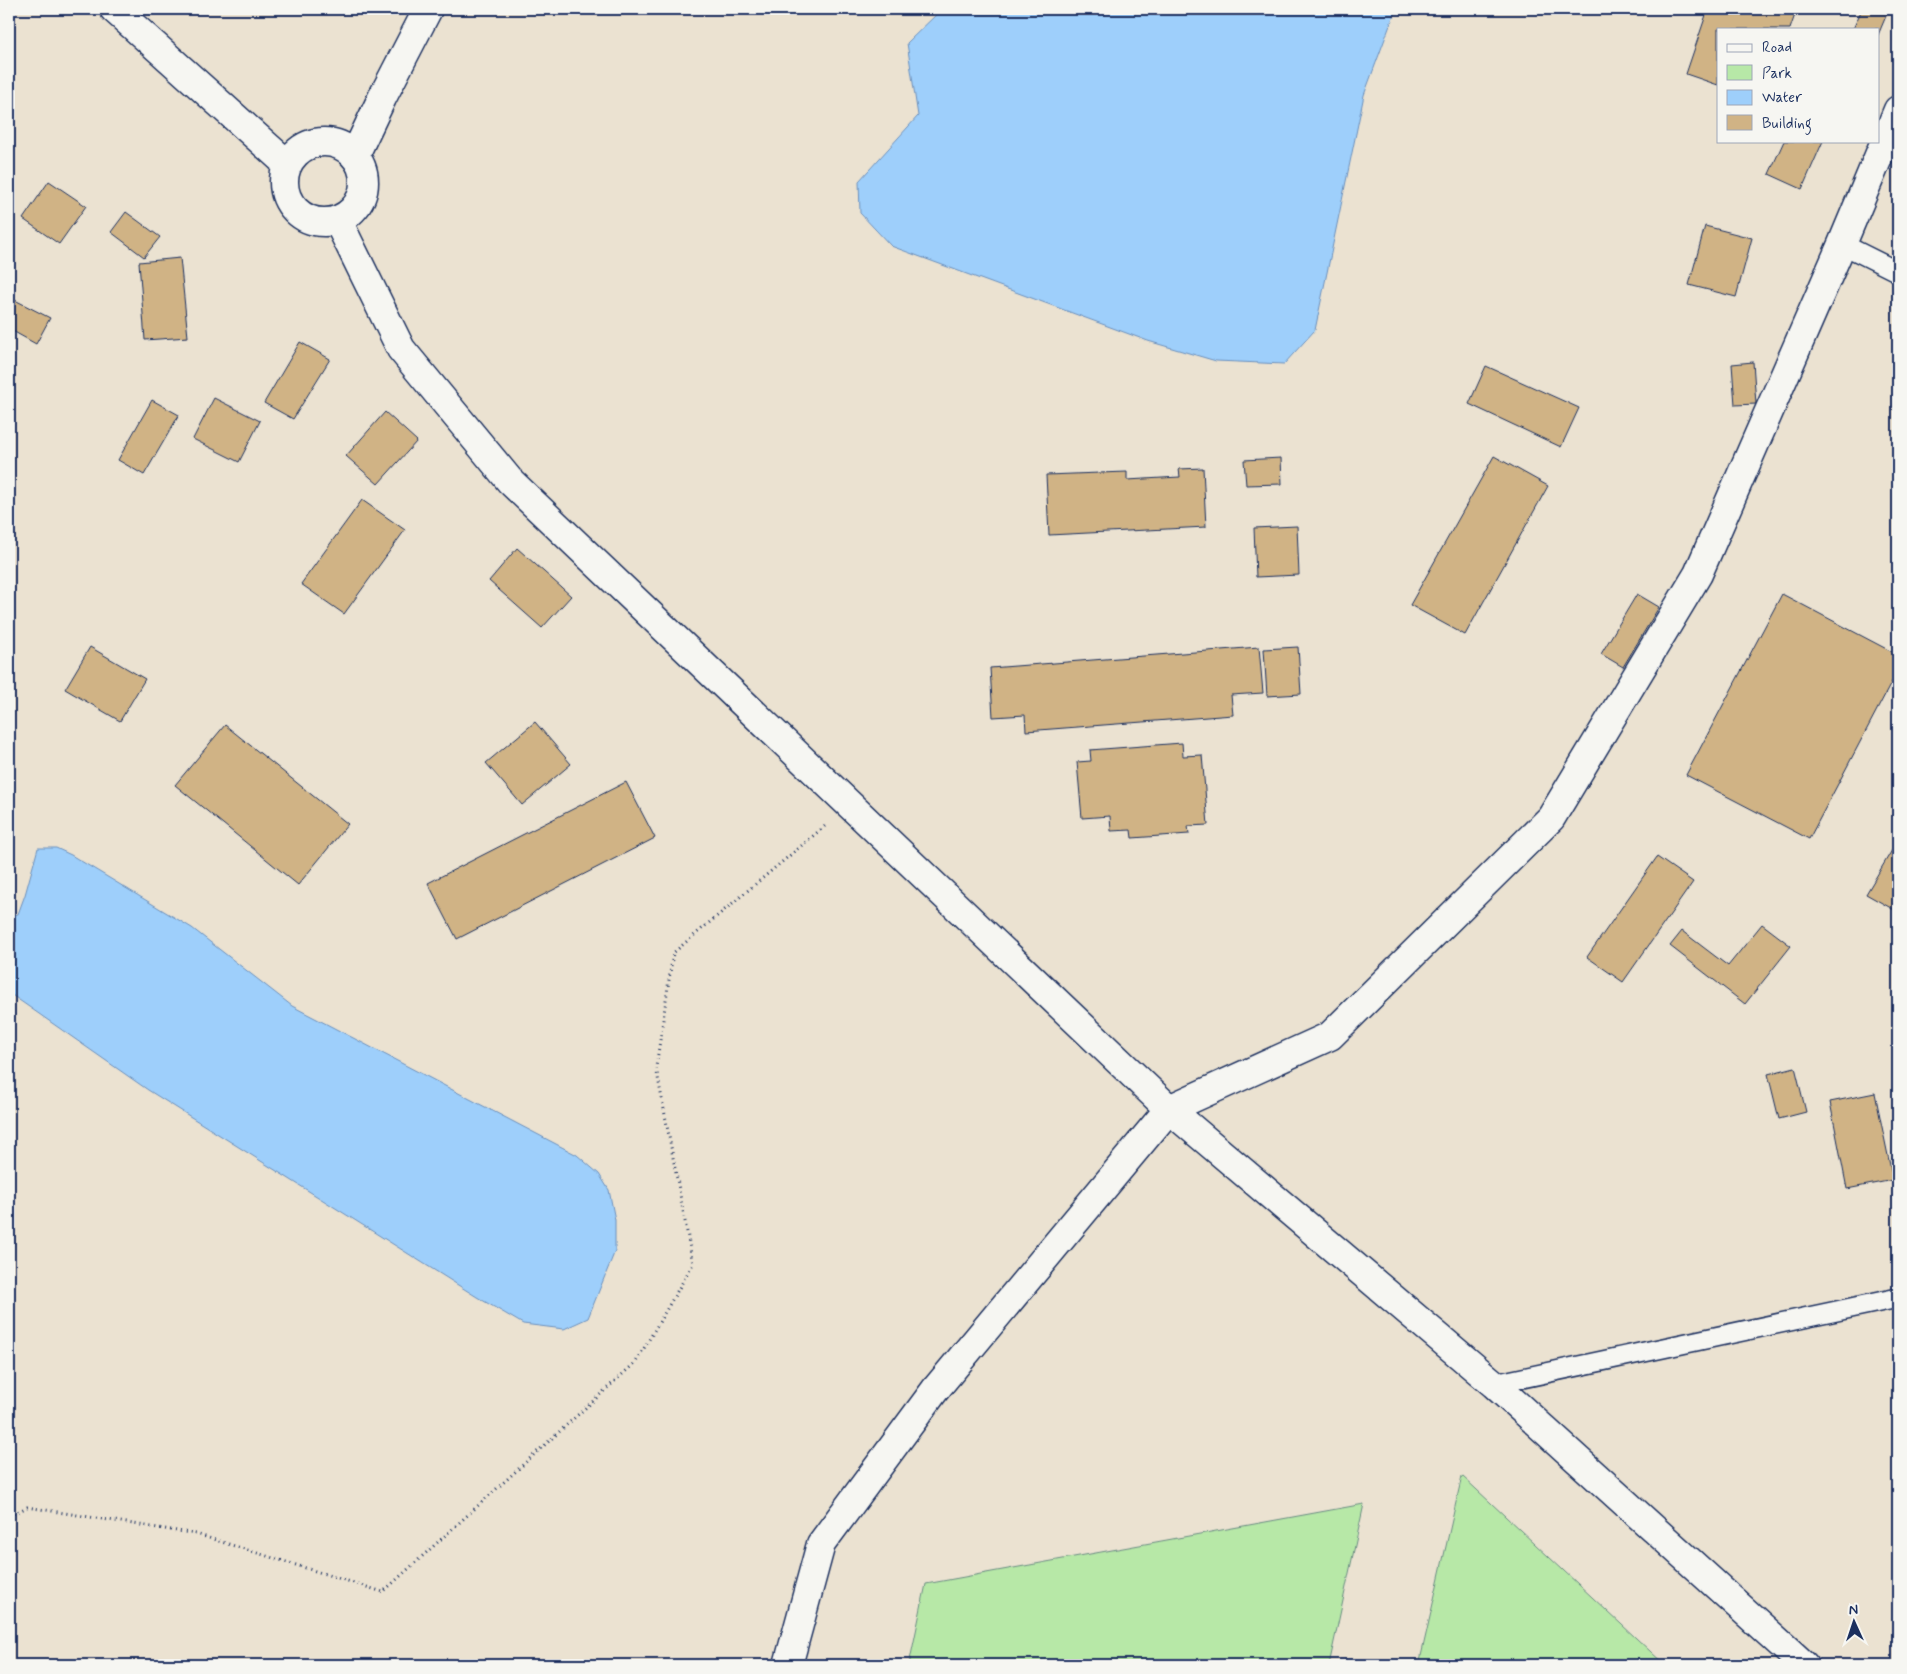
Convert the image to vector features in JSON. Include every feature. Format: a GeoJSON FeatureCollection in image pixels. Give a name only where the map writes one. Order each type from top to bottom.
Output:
{"type":"FeatureCollection","features":[{"type":"Feature","properties":{"kind":"street"},"geometry":{"type":"LineString","coordinates":[[114,9],[288,164]]}},
{"type":"Feature","properties":{"kind":"street"},"geometry":{"type":"LineString","coordinates":[[355,155],[428,9]]}},
{"type":"Feature","properties":{"kind":"street"},"geometry":{"type":"LineString","coordinates":[[788,1665],[821,1544],[935,1390],[1169,1109],[1330,1036],[1551,818],[1698,574],[1842,244],[1898,110]]}},
{"type":"Feature","properties":{"kind":"street"},"geometry":{"type":"LineString","coordinates":[[327,142],[342,145],[355,155],[363,169],[365,184],[361,200],[352,212],[338,221],[322,223],[306,219],[294,209],[285,195],[284,180],[288,164],[297,152],[311,143],[327,142]]}},
{"type":"Feature","properties":{"kind":"street"},"geometry":{"type":"LineString","coordinates":[[338,221],[401,350],[510,481],[1169,1109],[1494,1384],[1804,1665]]}},
{"type":"Feature","properties":{"kind":"lane"},"geometry":{"type":"LineString","coordinates":[[1842,244],[1898,272]]}},
{"type":"Feature","properties":{"kind":"lane"},"geometry":{"type":"LineString","coordinates":[[1494,1384],[1898,1298]]}},
{"type":"Feature","properties":{"kind":"path"},"geometry":{"type":"LineString","coordinates":[[9,1516],[26,1507],[196,1534],[383,1592],[636,1362],[693,1264],[656,1067],[673,953],[849,805]]}},
{"type":"Feature","properties":{"kind":"green space"},"geometry":{"type":"Polygon","coordinates":[[[1462,1476],[1665,1665],[1419,1665],[1462,1476]]]}},
{"type":"Feature","properties":{"kind":"green space"},"geometry":{"type":"Polygon","coordinates":[[[1364,1504],[1329,1665],[909,1665],[926,1584],[1364,1504]]]}},
{"type":"Feature","properties":{"kind":"water"},"geometry":{"type":"Polygon","coordinates":[[[942,9],[1396,9],[1364,95],[1315,330],[1284,364],[1216,361],[1148,341],[891,246],[860,213],[859,181],[918,116],[907,43],[942,9]]]}},
{"type":"Feature","properties":{"kind":"water"},"geometry":{"type":"Polygon","coordinates":[[[38,848],[56,848],[71,855],[192,928],[292,1006],[577,1155],[599,1174],[609,1190],[615,1220],[615,1251],[588,1318],[564,1329],[523,1324],[148,1090],[9,993],[9,916],[18,914],[38,848]]]}},
{"type":"Feature","properties":{"kind":"building"},"geometry":{"type":"Polygon","coordinates":[[[1708,9],[1797,9],[1790,28],[1717,28],[1717,85],[1686,74],[1708,9]]]}},
{"type":"Feature","properties":{"kind":"building"},"geometry":{"type":"Polygon","coordinates":[[[1862,9],[1889,9],[1880,30],[1880,28],[1853,28],[1862,9]]]}},
{"type":"Feature","properties":{"kind":"building"},"geometry":{"type":"Polygon","coordinates":[[[1784,142],[1823,142],[1802,189],[1769,174],[1784,142]]]}},
{"type":"Feature","properties":{"kind":"building"},"geometry":{"type":"Polygon","coordinates":[[[49,181],[86,206],[59,244],[23,219],[49,181]]]}},
{"type":"Feature","properties":{"kind":"building"},"geometry":{"type":"Polygon","coordinates":[[[126,212],[160,237],[144,257],[111,232],[126,212]]]}},
{"type":"Feature","properties":{"kind":"building"},"geometry":{"type":"Polygon","coordinates":[[[1705,226],[1752,238],[1736,297],[1689,285],[1705,226]]]}},
{"type":"Feature","properties":{"kind":"building"},"geometry":{"type":"Polygon","coordinates":[[[180,258],[188,337],[145,340],[139,262],[180,258]]]}},
{"type":"Feature","properties":{"kind":"building"},"geometry":{"type":"Polygon","coordinates":[[[9,297],[50,318],[36,344],[9,329],[9,297]]]}},
{"type":"Feature","properties":{"kind":"building"},"geometry":{"type":"Polygon","coordinates":[[[300,342],[330,359],[293,419],[264,403],[300,342]]]}},
{"type":"Feature","properties":{"kind":"building"},"geometry":{"type":"Polygon","coordinates":[[[1753,362],[1756,404],[1735,405],[1732,364],[1753,362]]]}},
{"type":"Feature","properties":{"kind":"building"},"geometry":{"type":"Polygon","coordinates":[[[1486,366],[1579,408],[1561,447],[1469,404],[1486,366]]]}},
{"type":"Feature","properties":{"kind":"building"},"geometry":{"type":"Polygon","coordinates":[[[214,398],[260,421],[239,462],[193,439],[214,398]]]}},
{"type":"Feature","properties":{"kind":"building"},"geometry":{"type":"Polygon","coordinates":[[[152,400],[179,415],[144,475],[118,460],[152,400]]]}},
{"type":"Feature","properties":{"kind":"building"},"geometry":{"type":"Polygon","coordinates":[[[385,412],[417,441],[378,484],[346,456],[385,412]]]}},
{"type":"Feature","properties":{"kind":"building"},"geometry":{"type":"Polygon","coordinates":[[[1494,456],[1548,486],[1465,635],[1410,605],[1494,456]]]}},
{"type":"Feature","properties":{"kind":"building"},"geometry":{"type":"Polygon","coordinates":[[[1281,458],[1282,484],[1246,485],[1244,460],[1281,458]]]}},
{"type":"Feature","properties":{"kind":"building"},"geometry":{"type":"Polygon","coordinates":[[[1203,468],[1206,527],[1049,535],[1046,475],[1127,472],[1127,480],[1180,477],[1179,469],[1203,468]]]}},
{"type":"Feature","properties":{"kind":"building"},"geometry":{"type":"Polygon","coordinates":[[[362,500],[405,530],[344,614],[301,584],[362,500]]]}},
{"type":"Feature","properties":{"kind":"building"},"geometry":{"type":"Polygon","coordinates":[[[1297,526],[1299,575],[1256,577],[1254,528],[1297,526]]]}},
{"type":"Feature","properties":{"kind":"building"},"geometry":{"type":"Polygon","coordinates":[[[517,548],[571,596],[542,628],[489,581],[517,548]]]}},
{"type":"Feature","properties":{"kind":"building"},"geometry":{"type":"Polygon","coordinates":[[[1637,594],[1659,607],[1623,667],[1601,654],[1637,594]]]}},
{"type":"Feature","properties":{"kind":"building"},"geometry":{"type":"Polygon","coordinates":[[[1782,594],[1898,655],[1898,670],[1809,839],[1686,775],[1782,594]]]}},
{"type":"Feature","properties":{"kind":"building"},"geometry":{"type":"Polygon","coordinates":[[[90,647],[145,679],[120,721],[65,689],[90,647]]]}},
{"type":"Feature","properties":{"kind":"building"},"geometry":{"type":"Polygon","coordinates":[[[1259,647],[1263,693],[1231,695],[1233,715],[1026,731],[1025,715],[993,717],[990,668],[1259,647]]]}},
{"type":"Feature","properties":{"kind":"building"},"geometry":{"type":"Polygon","coordinates":[[[1298,647],[1301,694],[1267,696],[1264,649],[1298,647]]]}},
{"type":"Feature","properties":{"kind":"building"},"geometry":{"type":"Polygon","coordinates":[[[535,722],[571,764],[522,805],[486,763],[535,722]]]}},
{"type":"Feature","properties":{"kind":"building"},"geometry":{"type":"Polygon","coordinates":[[[225,725],[348,824],[298,885],[175,785],[225,725]]]}},
{"type":"Feature","properties":{"kind":"building"},"geometry":{"type":"Polygon","coordinates":[[[1182,743],[1183,756],[1202,755],[1208,825],[1188,826],[1189,834],[1132,838],[1131,830],[1111,831],[1110,816],[1082,818],[1077,762],[1091,761],[1090,750],[1182,743]]]}},
{"type":"Feature","properties":{"kind":"building"},"geometry":{"type":"Polygon","coordinates":[[[626,782],[655,838],[457,939],[428,883],[626,782]]]}},
{"type":"Feature","properties":{"kind":"building"},"geometry":{"type":"Polygon","coordinates":[[[1898,840],[1898,912],[1866,894],[1898,840]]]}},
{"type":"Feature","properties":{"kind":"building"},"geometry":{"type":"Polygon","coordinates":[[[1657,857],[1693,882],[1623,982],[1587,957],[1657,857]]]}},
{"type":"Feature","properties":{"kind":"building"},"geometry":{"type":"Polygon","coordinates":[[[1762,924],[1791,946],[1745,1004],[1670,946],[1682,931],[1728,966],[1762,924]]]}},
{"type":"Feature","properties":{"kind":"building"},"geometry":{"type":"Polygon","coordinates":[[[1795,1067],[1806,1112],[1779,1119],[1768,1074],[1795,1067]]]}},
{"type":"Feature","properties":{"kind":"building"},"geometry":{"type":"Polygon","coordinates":[[[1875,1093],[1893,1180],[1847,1189],[1830,1102],[1875,1093]]]}}]}
